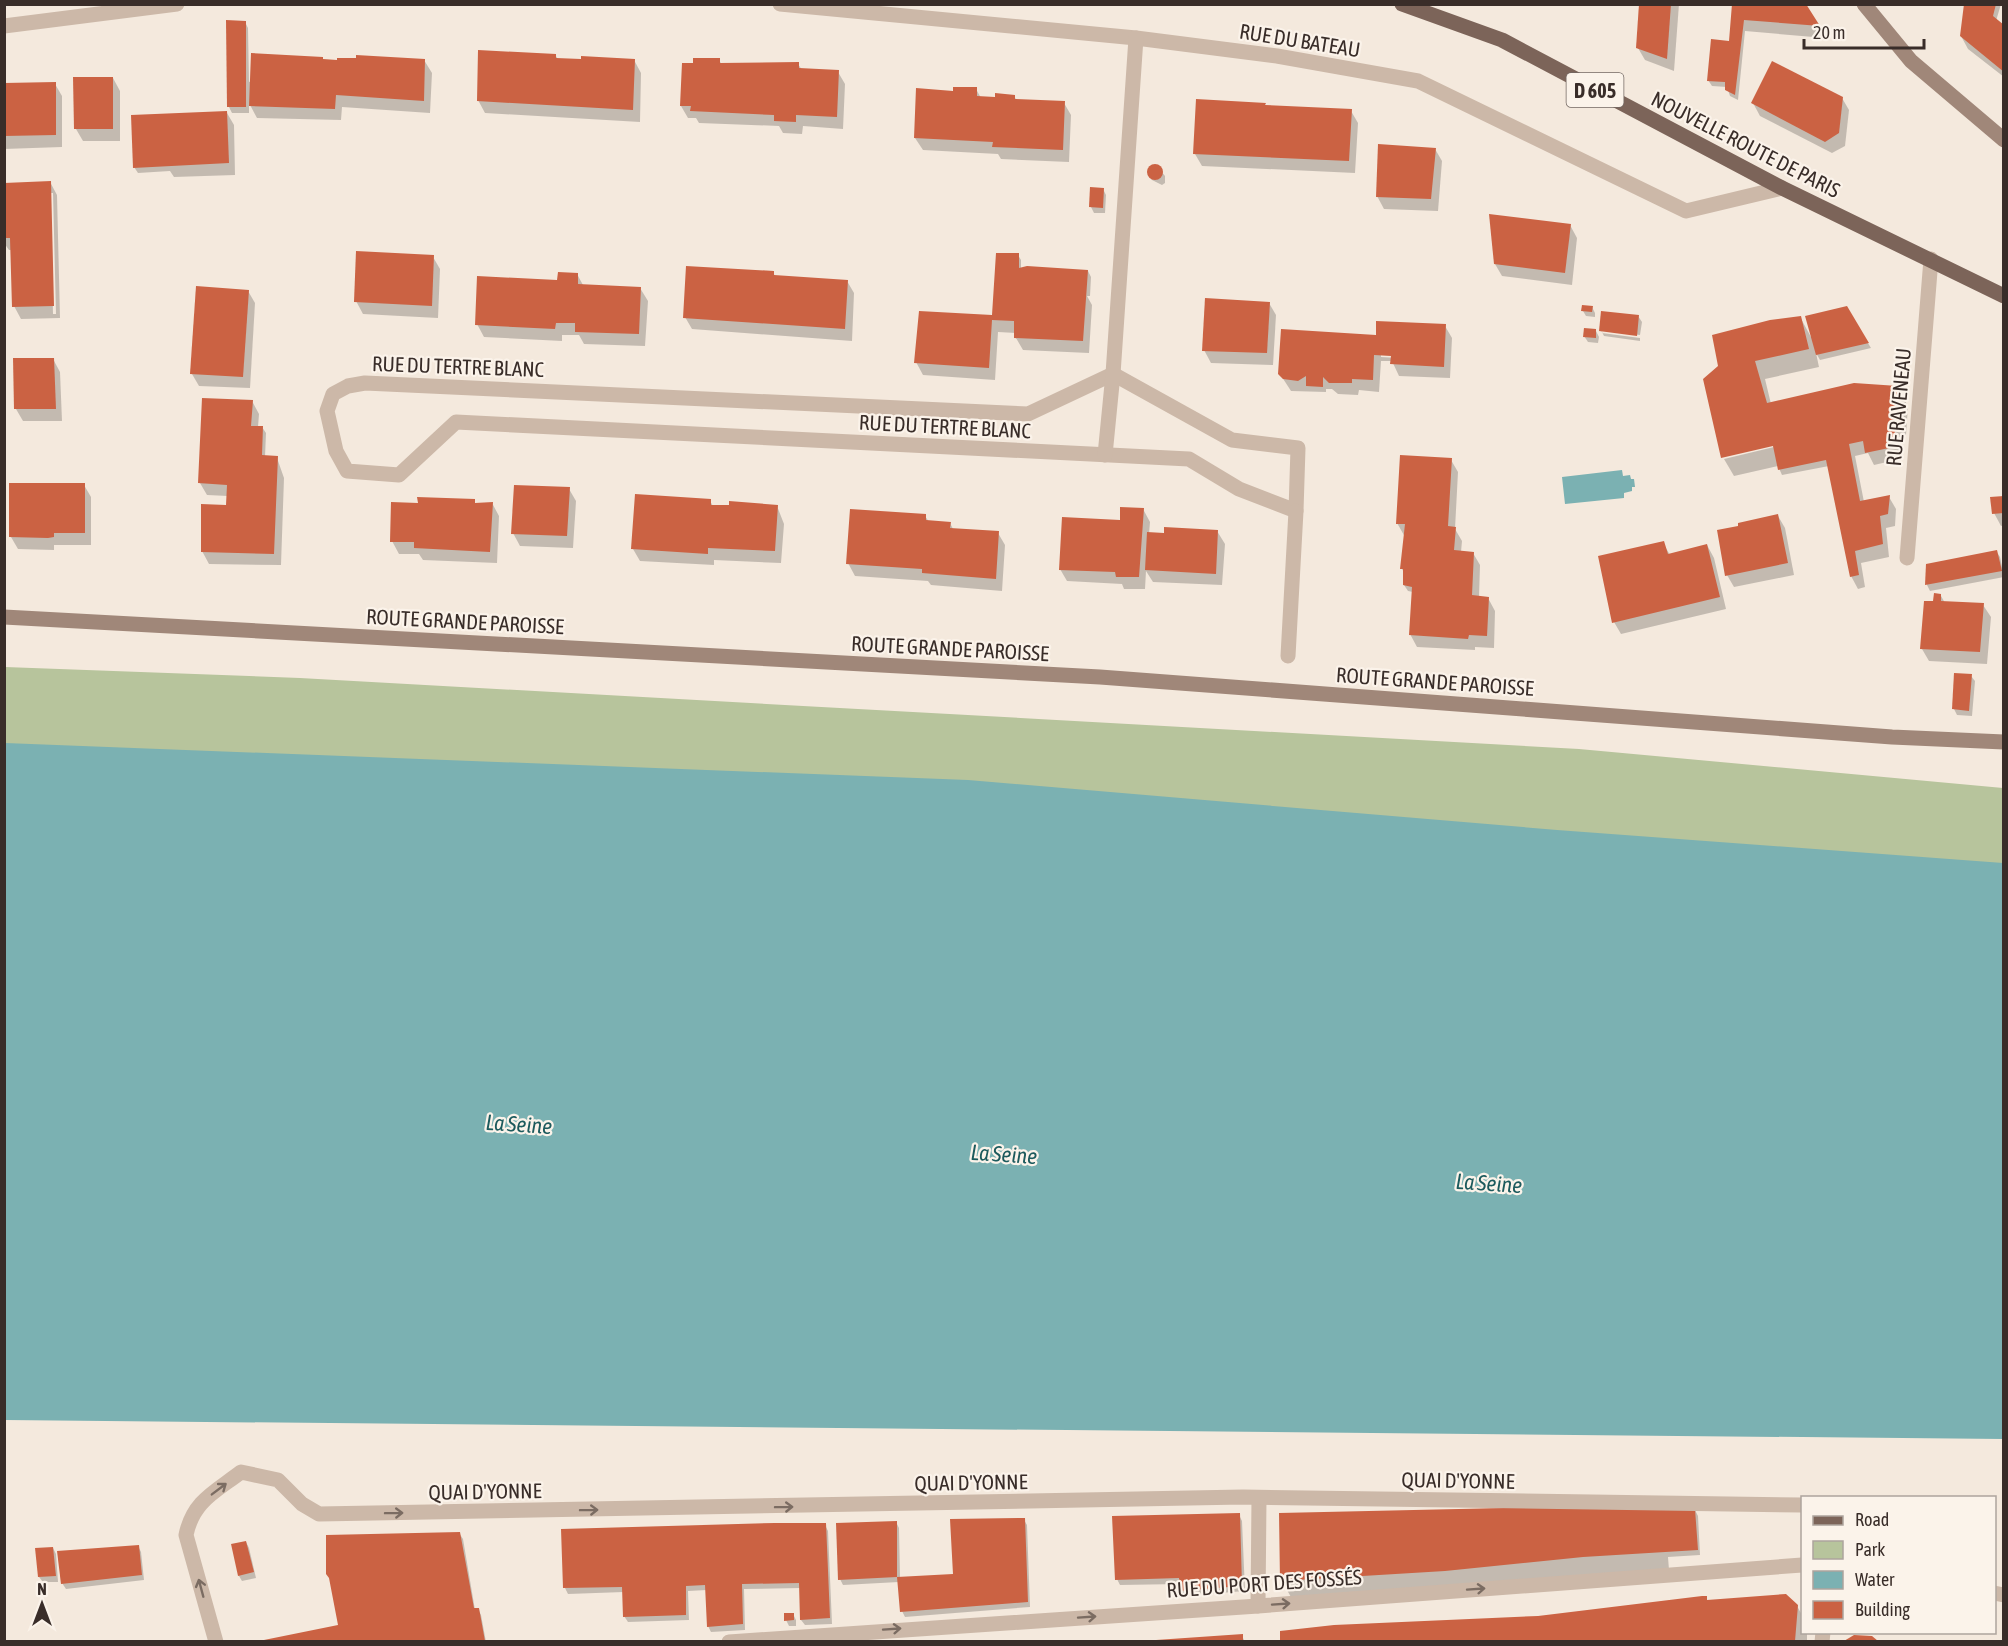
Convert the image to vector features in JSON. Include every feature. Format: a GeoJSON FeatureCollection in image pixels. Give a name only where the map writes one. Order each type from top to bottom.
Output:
{"type":"FeatureCollection","features":[{"type":"Feature","properties":{"kind":"main road","name":"NOUVELLE ROUTE DE PARIS"},"geometry":{"type":"LineString","coordinates":[[1402,4],[1502,40],[1782,188],[2004,296]]}},
{"type":"Feature","properties":{"kind":"main road"},"geometry":{"type":"LineString","coordinates":[[1864,4],[1911,62],[2004,140]]}},
{"type":"Feature","properties":{"kind":"main road","name":"ROUTE GRANDE PAROISSE"},"geometry":{"type":"LineString","coordinates":[[4,617],[1100,677],[1892,737],[2004,742]]}},
{"type":"Feature","properties":{"kind":"street"},"geometry":{"type":"LineString","coordinates":[[4,26],[177,4]]}},
{"type":"Feature","properties":{"kind":"street","name":"RUE DU BATEAU"},"geometry":{"type":"LineString","coordinates":[[780,4],[1136,38],[1277,56],[1418,81],[1686,211],[1782,188]]}},
{"type":"Feature","properties":{"kind":"street"},"geometry":{"type":"LineString","coordinates":[[1105,455],[1113,374],[1136,38]]}},
{"type":"Feature","properties":{"kind":"street","name":"RUE RAVENEAU"},"geometry":{"type":"LineString","coordinates":[[1907,558],[1931,259]]}},
{"type":"Feature","properties":{"kind":"street"},"geometry":{"type":"LineString","coordinates":[[1113,374],[1232,440],[1298,448],[1288,656]]}},
{"type":"Feature","properties":{"kind":"street","name":"RUE DU TERTRE BLANC"},"geometry":{"type":"LineString","coordinates":[[1113,374],[1028,414],[365,382],[348,386],[333,394],[327,411],[336,451],[347,471],[399,475],[456,422],[1189,459],[1239,489],[1296,511]]}},
{"type":"Feature","properties":{"kind":"street","name":"QUAI D'YONNE"},"geometry":{"type":"LineString","coordinates":[[216,1641],[186,1535],[189,1518],[200,1503],[241,1472],[278,1480],[302,1504],[319,1514],[1259,1498],[1801,1505]]}},
{"type":"Feature","properties":{"kind":"street"},"geometry":{"type":"LineString","coordinates":[[1258,1606],[1259,1498]]}},
{"type":"Feature","properties":{"kind":"street","name":"RUE DU PORT DES FOSSÉS"},"geometry":{"type":"LineString","coordinates":[[729,1641],[1258,1606],[1801,1565]]}},
{"type":"Feature","properties":{"kind":"green space"},"geometry":{"type":"Polygon","coordinates":[[[5,667],[300,678],[1579,749],[2003,788],[2003,879],[5,763],[5,667]]]}},
{"type":"Feature","properties":{"kind":"water"},"geometry":{"type":"Polygon","coordinates":[[[1622,470],[1623,476],[1630,475],[1631,479],[1634,479],[1635,487],[1632,487],[1632,491],[1624,493],[1624,498],[1565,504],[1562,477],[1622,470]]]}},
{"type":"Feature","properties":{"kind":"water","name":"La Seine"},"geometry":{"type":"Polygon","coordinates":[[[5,743],[968,780],[1557,830],[2003,863],[2003,1439],[5,1420],[5,743]]]}},
{"type":"Feature","properties":{"kind":"building"},"geometry":{"type":"Polygon","coordinates":[[[1639,4],[1671,4],[1667,59],[1636,48],[1639,4]]]}},
{"type":"Feature","properties":{"kind":"building"},"geometry":{"type":"Polygon","coordinates":[[[1732,4],[1806,4],[1820,26],[1744,20],[1735,95],[1725,90],[1725,82],[1707,81],[1711,39],[1729,41],[1732,4]]]}},
{"type":"Feature","properties":{"kind":"building"},"geometry":{"type":"Polygon","coordinates":[[[1964,4],[1996,4],[1993,16],[2004,25],[2004,72],[1960,36],[1964,4]]]}},
{"type":"Feature","properties":{"kind":"building"},"geometry":{"type":"Polygon","coordinates":[[[226,20],[246,21],[246,107],[227,107],[226,20]]]}},
{"type":"Feature","properties":{"kind":"building"},"geometry":{"type":"Polygon","coordinates":[[[478,50],[556,54],[556,58],[581,59],[581,56],[635,59],[633,110],[477,101],[478,50]]]}},
{"type":"Feature","properties":{"kind":"building"},"geometry":{"type":"Polygon","coordinates":[[[251,53],[323,57],[323,59],[337,60],[337,58],[356,58],[356,55],[425,59],[424,101],[336,95],[335,109],[249,106],[251,53]]]}},
{"type":"Feature","properties":{"kind":"building"},"geometry":{"type":"Polygon","coordinates":[[[693,58],[720,58],[720,63],[799,62],[799,68],[839,70],[837,117],[796,115],[796,122],[774,121],[774,115],[690,111],[691,106],[680,106],[682,63],[693,63],[693,58]]]}},
{"type":"Feature","properties":{"kind":"building"},"geometry":{"type":"Polygon","coordinates":[[[1772,61],[1843,97],[1839,133],[1825,142],[1751,103],[1772,61]]]}},
{"type":"Feature","properties":{"kind":"building"},"geometry":{"type":"Polygon","coordinates":[[[73,77],[113,77],[113,129],[74,129],[73,77]]]}},
{"type":"Feature","properties":{"kind":"building"},"geometry":{"type":"Polygon","coordinates":[[[56,82],[56,135],[4,136],[4,83],[56,82]]]}},
{"type":"Feature","properties":{"kind":"building"},"geometry":{"type":"Polygon","coordinates":[[[953,87],[977,87],[977,96],[995,97],[995,93],[1015,95],[1015,99],[1065,101],[1063,150],[992,147],[993,142],[914,138],[916,88],[953,91],[953,87]]]}},
{"type":"Feature","properties":{"kind":"building"},"geometry":{"type":"Polygon","coordinates":[[[1196,99],[1352,109],[1349,161],[1193,154],[1196,99]]]}},
{"type":"Feature","properties":{"kind":"building"},"geometry":{"type":"Polygon","coordinates":[[[227,111],[229,163],[133,168],[131,115],[227,111]]]}},
{"type":"Feature","properties":{"kind":"building"},"geometry":{"type":"Polygon","coordinates":[[[1378,144],[1436,148],[1431,199],[1376,197],[1378,144]]]}},
{"type":"Feature","properties":{"kind":"building"},"geometry":{"type":"Polygon","coordinates":[[[1152,164],[1158,164],[1163,172],[1161,178],[1152,180],[1147,175],[1147,169],[1152,164]]]}},
{"type":"Feature","properties":{"kind":"building"},"geometry":{"type":"Polygon","coordinates":[[[51,181],[54,306],[12,307],[10,238],[4,238],[4,183],[51,181]]]}},
{"type":"Feature","properties":{"kind":"building"},"geometry":{"type":"Polygon","coordinates":[[[1090,187],[1104,188],[1103,208],[1089,207],[1090,187]]]}},
{"type":"Feature","properties":{"kind":"building"},"geometry":{"type":"Polygon","coordinates":[[[1489,214],[1571,224],[1565,273],[1494,264],[1489,214]]]}},
{"type":"Feature","properties":{"kind":"building"},"geometry":{"type":"Polygon","coordinates":[[[356,251],[434,255],[432,306],[354,302],[356,251]]]}},
{"type":"Feature","properties":{"kind":"building"},"geometry":{"type":"Polygon","coordinates":[[[996,253],[1019,253],[1019,268],[1027,266],[1088,270],[1083,341],[1014,338],[1014,321],[992,320],[989,368],[914,363],[919,311],[992,315],[996,253]]]}},
{"type":"Feature","properties":{"kind":"building"},"geometry":{"type":"Polygon","coordinates":[[[686,266],[774,271],[774,275],[848,280],[845,329],[683,318],[686,266]]]}},
{"type":"Feature","properties":{"kind":"building"},"geometry":{"type":"Polygon","coordinates":[[[558,272],[578,273],[578,284],[641,287],[639,334],[575,332],[575,323],[556,323],[555,329],[475,325],[477,276],[557,280],[558,272]]]}},
{"type":"Feature","properties":{"kind":"building"},"geometry":{"type":"Polygon","coordinates":[[[196,286],[249,290],[243,377],[190,374],[196,286]]]}},
{"type":"Feature","properties":{"kind":"building"},"geometry":{"type":"Polygon","coordinates":[[[1205,298],[1270,302],[1267,353],[1202,351],[1205,298]]]}},
{"type":"Feature","properties":{"kind":"building"},"geometry":{"type":"Polygon","coordinates":[[[1582,305],[1593,306],[1592,312],[1581,311],[1582,305]]]}},
{"type":"Feature","properties":{"kind":"building"},"geometry":{"type":"Polygon","coordinates":[[[1847,306],[1869,343],[1816,355],[1805,316],[1847,306]]]}},
{"type":"Feature","properties":{"kind":"building"},"geometry":{"type":"Polygon","coordinates":[[[1601,311],[1639,315],[1637,336],[1599,331],[1601,311]]]}},
{"type":"Feature","properties":{"kind":"building"},"geometry":{"type":"Polygon","coordinates":[[[1801,316],[1809,349],[1755,361],[1767,403],[1854,383],[1898,386],[1894,447],[1865,453],[1863,441],[1849,444],[1860,501],[1890,495],[1888,514],[1880,516],[1883,544],[1855,551],[1859,575],[1850,577],[1826,460],[1778,470],[1773,446],[1721,458],[1703,379],[1718,366],[1712,335],[1770,320],[1801,316]]]}},
{"type":"Feature","properties":{"kind":"building"},"geometry":{"type":"Polygon","coordinates":[[[1376,321],[1446,324],[1444,367],[1390,364],[1391,356],[1374,355],[1373,380],[1352,379],[1352,383],[1329,383],[1323,377],[1323,387],[1306,386],[1306,376],[1298,381],[1283,379],[1278,374],[1281,329],[1376,335],[1376,321]]]}},
{"type":"Feature","properties":{"kind":"building"},"geometry":{"type":"Polygon","coordinates":[[[1584,328],[1596,329],[1596,338],[1583,337],[1584,328]]]}},
{"type":"Feature","properties":{"kind":"building"},"geometry":{"type":"Polygon","coordinates":[[[13,358],[54,358],[56,409],[14,409],[13,358]]]}},
{"type":"Feature","properties":{"kind":"building"},"geometry":{"type":"Polygon","coordinates":[[[202,398],[253,400],[251,426],[263,426],[262,455],[278,456],[274,554],[201,552],[201,504],[226,505],[227,485],[198,483],[202,398]]]}},
{"type":"Feature","properties":{"kind":"building"},"geometry":{"type":"Polygon","coordinates":[[[1400,455],[1452,458],[1448,526],[1456,527],[1454,550],[1474,552],[1472,595],[1489,597],[1487,636],[1469,635],[1468,639],[1409,635],[1412,587],[1403,585],[1403,569],[1400,569],[1405,524],[1396,524],[1400,455]]]}},
{"type":"Feature","properties":{"kind":"building"},"geometry":{"type":"Polygon","coordinates":[[[9,483],[85,483],[85,533],[54,533],[54,537],[48,538],[9,537],[9,483]]]}},
{"type":"Feature","properties":{"kind":"building"},"geometry":{"type":"Polygon","coordinates":[[[514,485],[570,487],[567,536],[511,534],[514,485]]]}},
{"type":"Feature","properties":{"kind":"building"},"geometry":{"type":"Polygon","coordinates":[[[635,494],[711,499],[711,505],[729,505],[729,501],[778,505],[775,551],[708,548],[708,554],[631,549],[635,494]]]}},
{"type":"Feature","properties":{"kind":"building"},"geometry":{"type":"Polygon","coordinates":[[[2004,496],[2004,513],[1992,514],[1990,497],[2004,496]]]}},
{"type":"Feature","properties":{"kind":"building"},"geometry":{"type":"Polygon","coordinates":[[[417,497],[475,499],[475,503],[493,502],[490,552],[414,548],[414,542],[390,542],[391,502],[418,503],[417,497]]]}},
{"type":"Feature","properties":{"kind":"building"},"geometry":{"type":"Polygon","coordinates":[[[1120,507],[1144,508],[1139,577],[1116,577],[1115,572],[1059,570],[1062,517],[1120,520],[1120,507]]]}},
{"type":"Feature","properties":{"kind":"building"},"geometry":{"type":"Polygon","coordinates":[[[850,509],[926,514],[926,520],[951,522],[950,528],[999,531],[996,579],[922,573],[922,569],[846,564],[850,509]]]}},
{"type":"Feature","properties":{"kind":"building"},"geometry":{"type":"Polygon","coordinates":[[[1778,514],[1788,563],[1725,576],[1717,530],[1778,514]]]}},
{"type":"Feature","properties":{"kind":"building"},"geometry":{"type":"Polygon","coordinates":[[[1164,527],[1218,530],[1216,574],[1145,570],[1147,532],[1164,533],[1164,527]]]}},
{"type":"Feature","properties":{"kind":"building"},"geometry":{"type":"Polygon","coordinates":[[[1664,541],[1668,554],[1707,544],[1720,597],[1612,623],[1598,556],[1664,541]]]}},
{"type":"Feature","properties":{"kind":"building"},"geometry":{"type":"Polygon","coordinates":[[[1997,550],[2002,571],[1925,585],[1926,564],[1997,550]]]}},
{"type":"Feature","properties":{"kind":"building"},"geometry":{"type":"Polygon","coordinates":[[[1934,593],[1941,594],[1941,601],[1984,603],[1980,652],[1920,649],[1924,601],[1933,601],[1934,593]]]}},
{"type":"Feature","properties":{"kind":"building"},"geometry":{"type":"Polygon","coordinates":[[[1954,673],[1972,674],[1969,711],[1952,709],[1954,673]]]}},
{"type":"Feature","properties":{"kind":"building"},"geometry":{"type":"Polygon","coordinates":[[[1589,1506],[1695,1509],[1698,1550],[1583,1557],[1445,1571],[1280,1581],[1279,1513],[1589,1506]]]}},
{"type":"Feature","properties":{"kind":"building"},"geometry":{"type":"Polygon","coordinates":[[[1240,1513],[1242,1586],[1179,1591],[1179,1578],[1115,1580],[1112,1516],[1240,1513]]]}},
{"type":"Feature","properties":{"kind":"building"},"geometry":{"type":"Polygon","coordinates":[[[1025,1518],[1028,1602],[900,1612],[897,1577],[953,1574],[950,1519],[1025,1518]]]}},
{"type":"Feature","properties":{"kind":"building"},"geometry":{"type":"Polygon","coordinates":[[[897,1521],[897,1577],[838,1580],[836,1523],[897,1521]]]}},
{"type":"Feature","properties":{"kind":"building"},"geometry":{"type":"Polygon","coordinates":[[[826,1523],[830,1618],[800,1620],[799,1583],[742,1584],[743,1624],[707,1627],[705,1585],[686,1586],[686,1615],[623,1617],[622,1587],[563,1588],[561,1529],[826,1523]]]}},
{"type":"Feature","properties":{"kind":"building"},"geometry":{"type":"Polygon","coordinates":[[[460,1532],[474,1608],[479,1608],[485,1641],[259,1641],[338,1625],[329,1578],[326,1574],[326,1535],[460,1532]]]}},
{"type":"Feature","properties":{"kind":"building"},"geometry":{"type":"Polygon","coordinates":[[[246,1541],[254,1572],[238,1576],[231,1544],[246,1541]]]}},
{"type":"Feature","properties":{"kind":"building"},"geometry":{"type":"Polygon","coordinates":[[[139,1545],[142,1575],[61,1584],[57,1551],[139,1545]]]}},
{"type":"Feature","properties":{"kind":"building"},"geometry":{"type":"Polygon","coordinates":[[[53,1547],[56,1576],[38,1577],[35,1548],[53,1547]]]}},
{"type":"Feature","properties":{"kind":"building"},"geometry":{"type":"Polygon","coordinates":[[[1786,1594],[1798,1605],[1795,1641],[1280,1641],[1280,1631],[1334,1625],[1538,1616],[1702,1596],[1707,1596],[1707,1600],[1786,1594]]]}},
{"type":"Feature","properties":{"kind":"building"},"geometry":{"type":"Polygon","coordinates":[[[784,1613],[794,1613],[794,1620],[784,1621],[784,1613]]]}},
{"type":"Feature","properties":{"kind":"building"},"geometry":{"type":"Polygon","coordinates":[[[1243,1634],[1243,1641],[1156,1641],[1156,1640],[1243,1634]]]}},
{"type":"Feature","properties":{"kind":"building"},"geometry":{"type":"Polygon","coordinates":[[[1854,1635],[1872,1636],[1878,1641],[1844,1641],[1854,1635]]]}}]}
